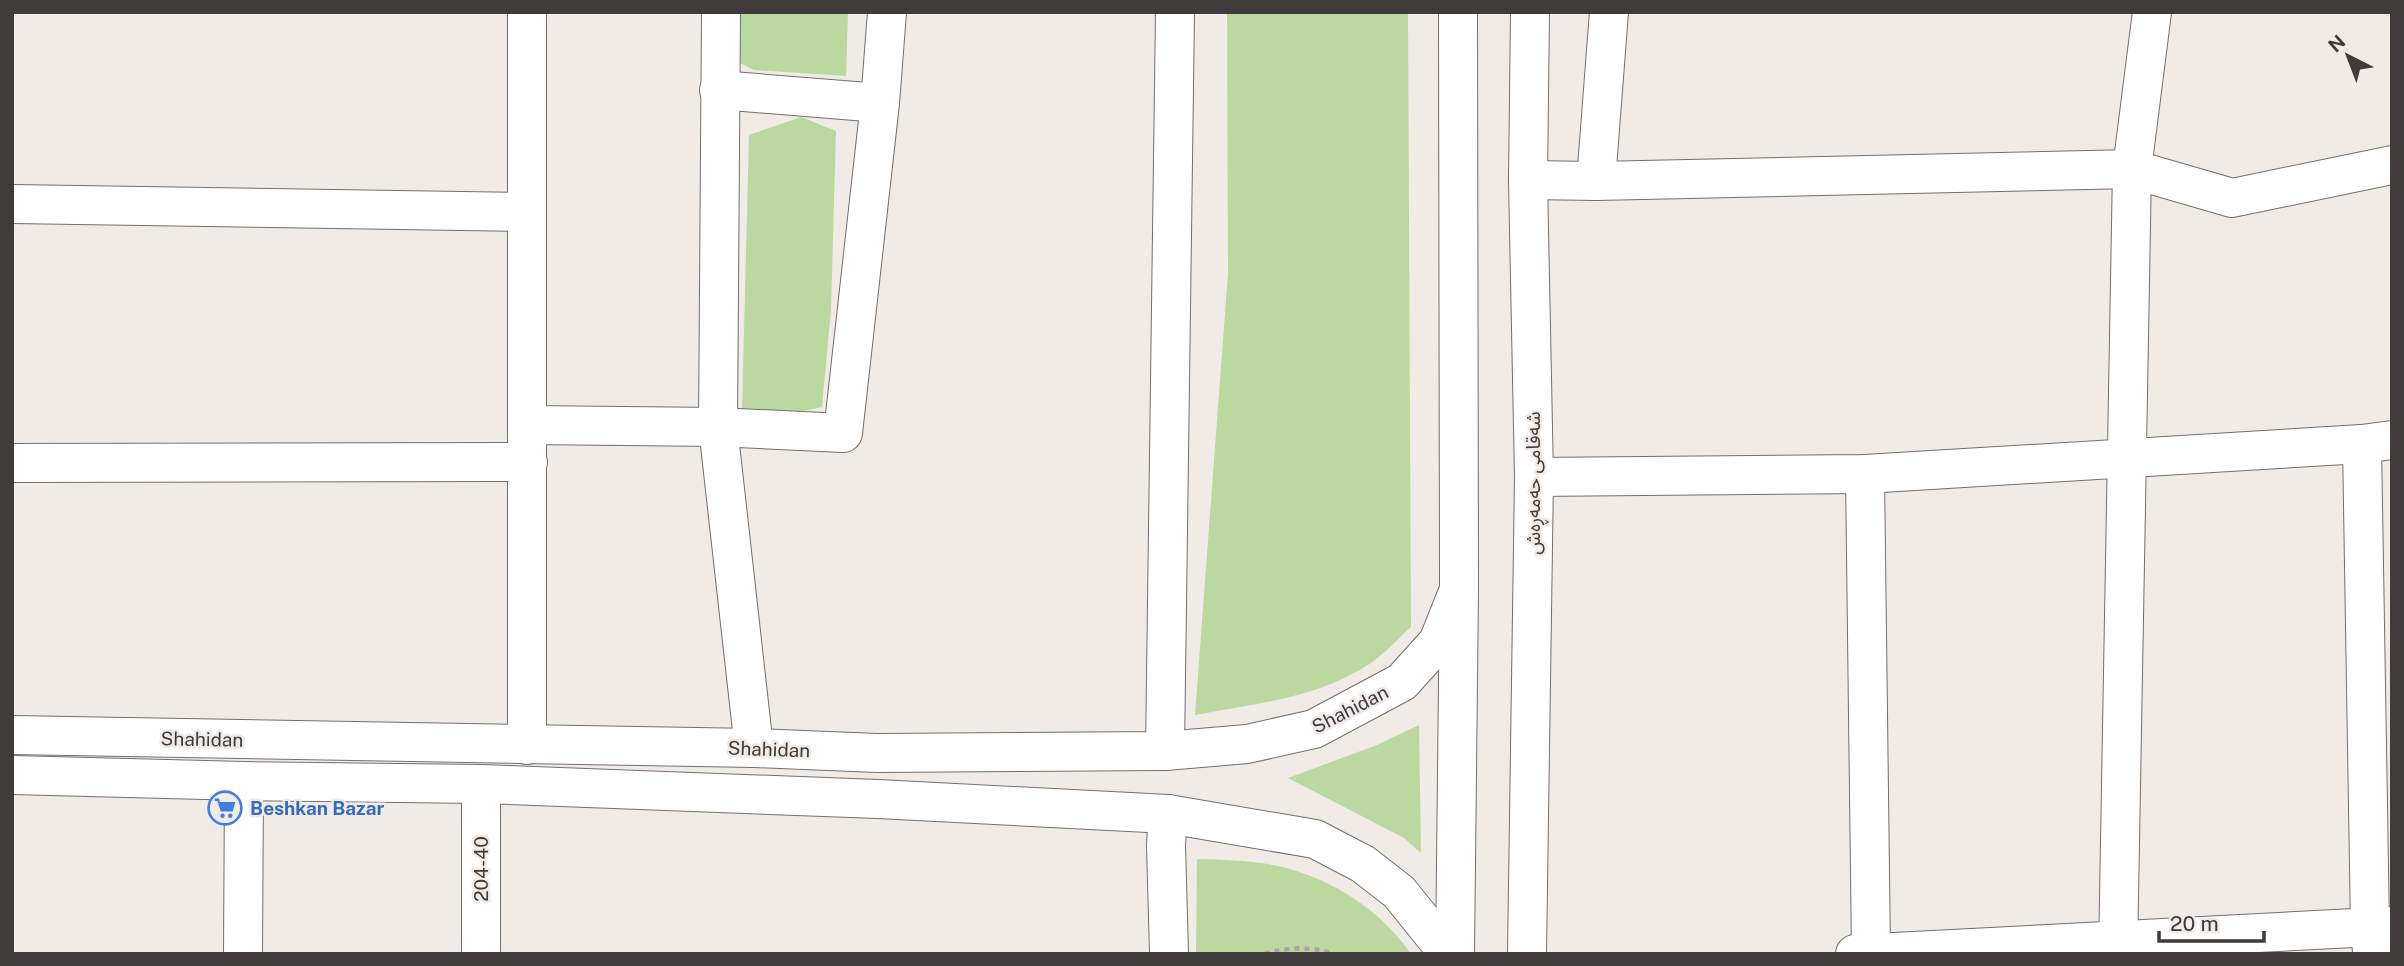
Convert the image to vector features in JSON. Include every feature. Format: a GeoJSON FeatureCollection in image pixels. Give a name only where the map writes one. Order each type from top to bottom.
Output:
{"type":"FeatureCollection","features":[{"type":"Feature","properties":{"kind":"main road"},"geometry":{"type":"LineString","coordinates":[[527,12],[527,745]]}},
{"type":"Feature","properties":{"kind":"main road"},"geometry":{"type":"LineString","coordinates":[[721,12],[718,426],[754,748]]}},
{"type":"Feature","properties":{"kind":"main road"},"geometry":{"type":"LineString","coordinates":[[12,463],[528,443],[718,426],[843,433],[880,103],[887,12]]}},
{"type":"Feature","properties":{"kind":"main road"},"geometry":{"type":"LineString","coordinates":[[1165,751],[1175,12]]}},
{"type":"Feature","properties":{"kind":"main road"},"geometry":{"type":"LineString","coordinates":[[1455,954],[1459,590],[1458,12]]}},
{"type":"Feature","properties":{"kind":"main road","name":"شەقامی حەمەڕەش"},"geometry":{"type":"LineString","coordinates":[[1527,954],[1534,477],[1528,180],[1530,12]]}},
{"type":"Feature","properties":{"kind":"main road"},"geometry":{"type":"LineString","coordinates":[[1596,181],[1609,12]]}},
{"type":"Feature","properties":{"kind":"main road"},"geometry":{"type":"LineString","coordinates":[[2118,946],[2132,169],[2152,12]]}},
{"type":"Feature","properties":{"kind":"main road"},"geometry":{"type":"LineString","coordinates":[[719,90],[880,103]]}},
{"type":"Feature","properties":{"kind":"main road"},"geometry":{"type":"LineString","coordinates":[[1528,180],[1596,181],[2132,169],[2232,198],[2392,164]]}},
{"type":"Feature","properties":{"kind":"main road"},"geometry":{"type":"LineString","coordinates":[[12,204],[527,212]]}},
{"type":"Feature","properties":{"kind":"main road"},"geometry":{"type":"LineString","coordinates":[[1534,477],[1866,474],[2377,442],[2378,936],[1863,953],[1866,474]]}},
{"type":"Feature","properties":{"kind":"main road","name":"Shahidan"},"geometry":{"type":"LineString","coordinates":[[12,735],[754,748],[877,753],[1165,751],[1247,744],[1314,729],[1356,709],[1402,682],[1438,642],[1459,590]]}},
{"type":"Feature","properties":{"kind":"main road"},"geometry":{"type":"LineString","coordinates":[[877,753],[877,799]]}},
{"type":"Feature","properties":{"kind":"main road"},"geometry":{"type":"LineString","coordinates":[[12,775],[481,783],[1168,814],[1315,839],[1363,864],[1399,892],[1449,954]]}},
{"type":"Feature","properties":{"kind":"main road"},"geometry":{"type":"LineString","coordinates":[[243,954],[244,781]]}},
{"type":"Feature","properties":{"kind":"main road","name":"204-40"},"geometry":{"type":"LineString","coordinates":[[481,783],[481,954]]}},
{"type":"Feature","properties":{"kind":"main road"},"geometry":{"type":"LineString","coordinates":[[1168,814],[1166,845],[1169,954]]}},
{"type":"Feature","properties":{"kind":"path"},"geometry":{"type":"LineString","coordinates":[[1265,954],[1278,949],[1321,949],[1333,954]]}},
{"type":"Feature","properties":{"kind":"green space"},"geometry":{"type":"Polygon","coordinates":[[[733,12],[848,12],[846,76],[754,70],[728,57],[733,12]]]}},
{"type":"Feature","properties":{"kind":"green space"},"geometry":{"type":"Polygon","coordinates":[[[1227,12],[1408,12],[1411,627],[1371,663],[1330,684],[1286,698],[1195,715],[1228,273],[1227,12]]]}},
{"type":"Feature","properties":{"kind":"green space"},"geometry":{"type":"Polygon","coordinates":[[[801,117],[836,131],[831,310],[822,407],[791,414],[742,410],[749,135],[801,117]]]}},
{"type":"Feature","properties":{"kind":"green space"},"geometry":{"type":"Polygon","coordinates":[[[1419,725],[1421,853],[1404,838],[1288,778],[1377,745],[1419,725]]]}},
{"type":"Feature","properties":{"kind":"green space"},"geometry":{"type":"Polygon","coordinates":[[[1197,859],[1268,864],[1317,878],[1369,910],[1385,923],[1411,954],[1196,954],[1197,859]]]}},
{"type":"Feature","properties":{"kind":"place","name":"Beshkan Bazar"},"geometry":{"type":"Point","coordinates":[225,808]}}]}
